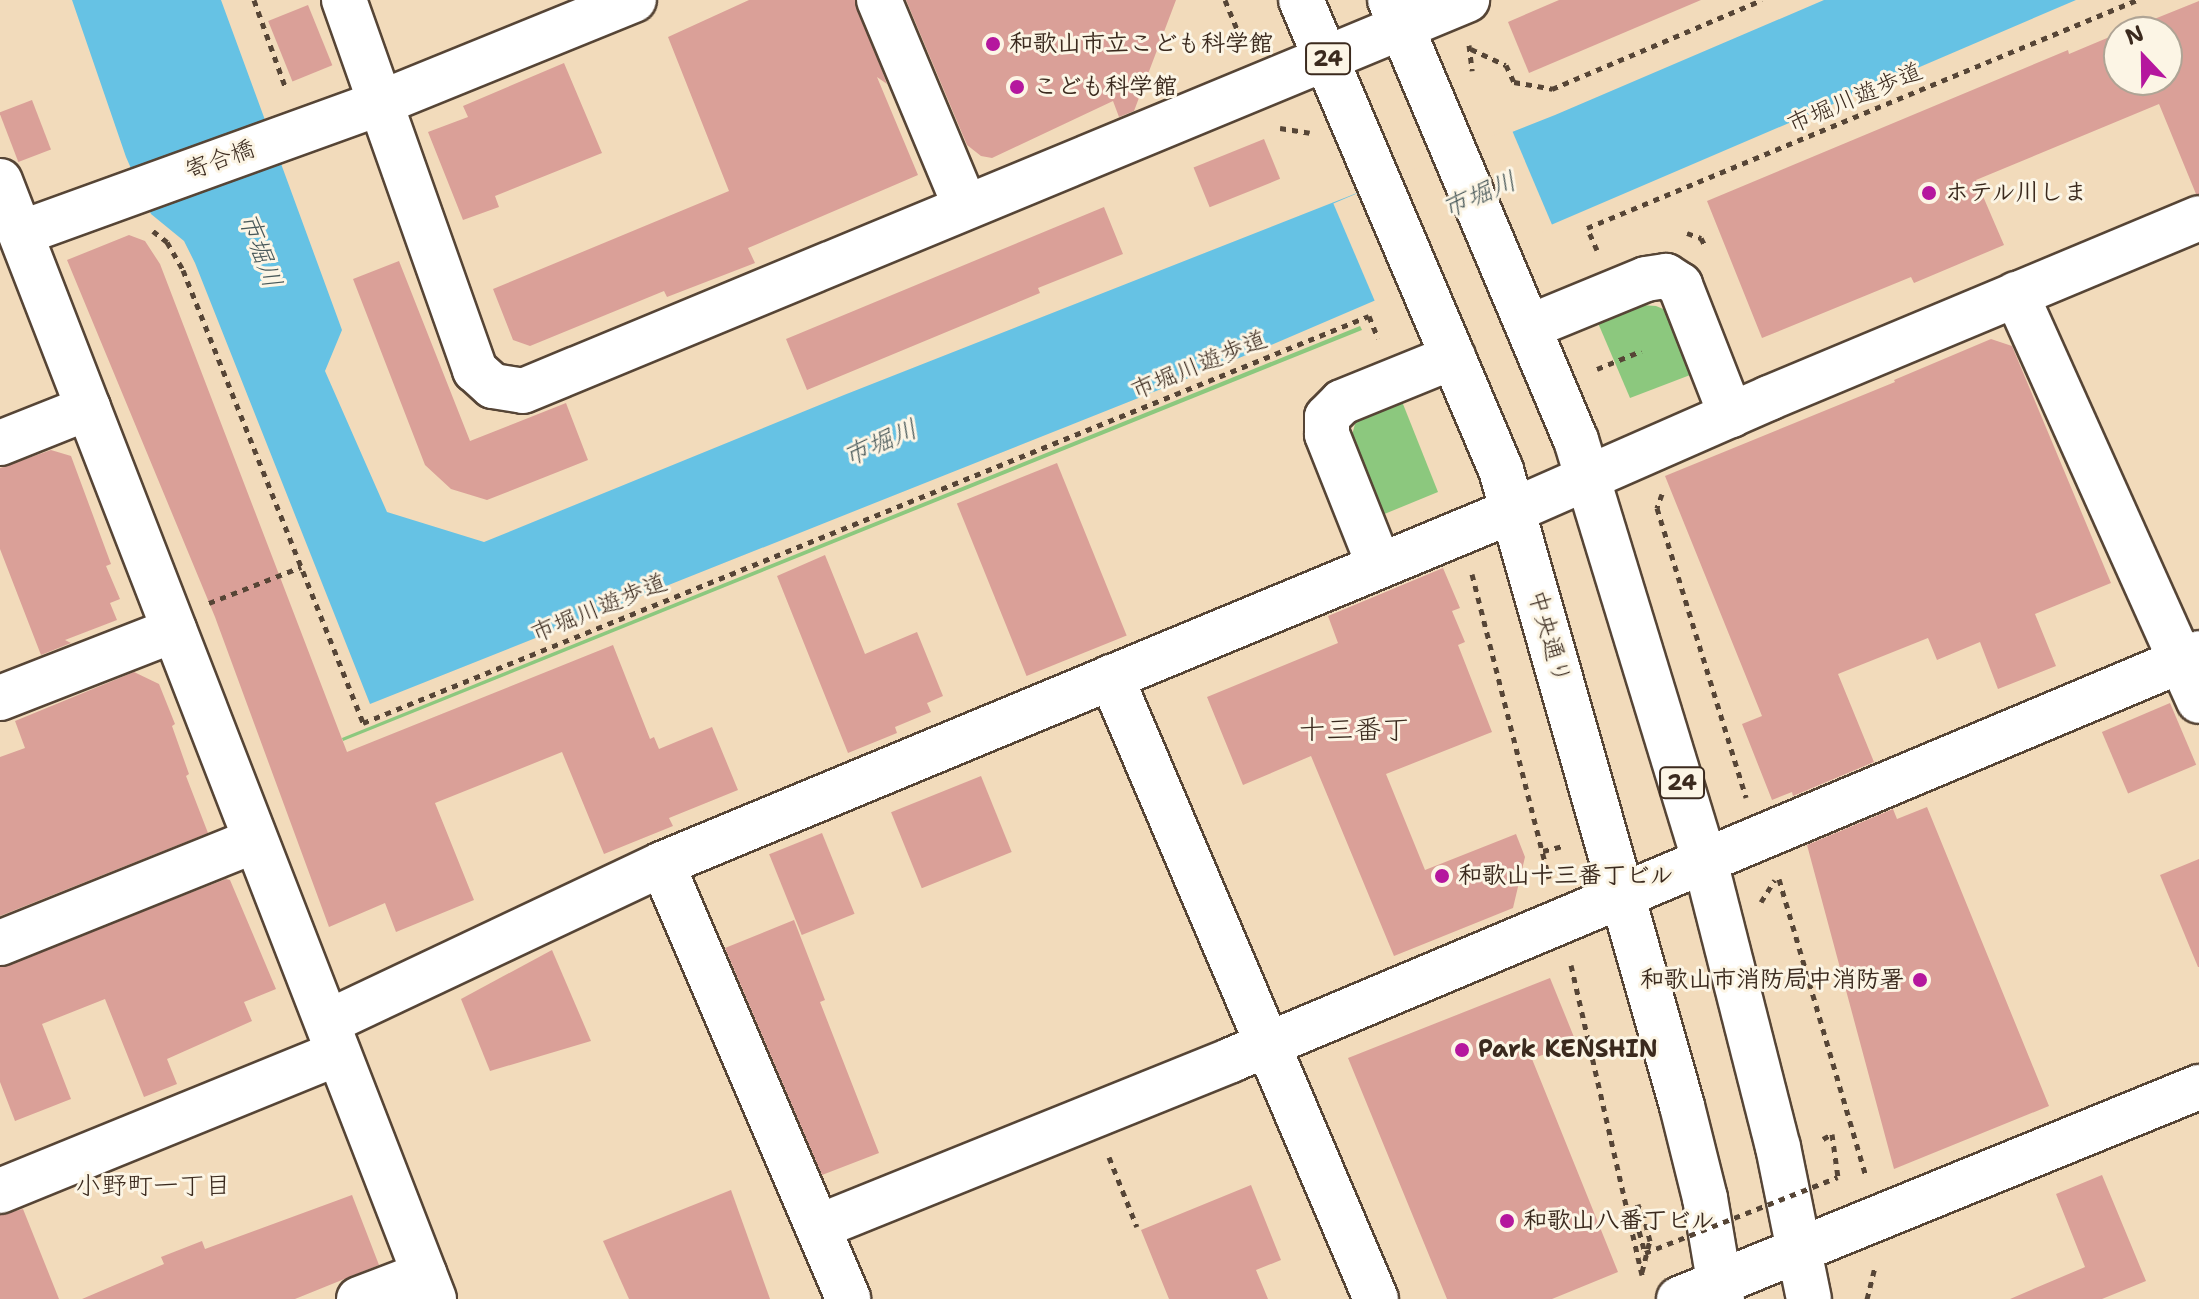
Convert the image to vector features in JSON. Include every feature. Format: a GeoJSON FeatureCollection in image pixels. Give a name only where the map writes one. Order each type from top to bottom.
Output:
{"type":"FeatureCollection","features":[{"type":"Feature","properties":{"kind":"main road"},"geometry":{"type":"LineString","coordinates":[[344,0],[475,370],[493,386],[523,391],[965,206],[1328,59],[1396,14],[1467,0]]}},
{"type":"Feature","properties":{"kind":"main road"},"geometry":{"type":"LineString","coordinates":[[879,0],[965,206]]}},
{"type":"Feature","properties":{"kind":"main road","name":"中央通り"},"geometry":{"type":"LineString","coordinates":[[1301,0],[1328,59],[1337,127],[1435,313],[1501,470],[1682,1106],[1721,1291]]}},
{"type":"Feature","properties":{"kind":"main road","name":"24"},"geometry":{"type":"LineString","coordinates":[[1396,14],[1510,281],[1588,478],[1705,861],[1778,1147],[1809,1299]]}},
{"type":"Feature","properties":{"kind":"main road","name":"寄合橋"},"geometry":{"type":"LineString","coordinates":[[6,201],[126,214],[327,121],[618,19]]}},
{"type":"Feature","properties":{"kind":"main road"},"geometry":{"type":"LineString","coordinates":[[6,201],[429,1287],[359,1299]]}},
{"type":"Feature","properties":{"kind":"main road"},"geometry":{"type":"LineString","coordinates":[[0,1191],[333,1037],[799,792],[1111,677],[1512,511],[2199,218]]}},
{"type":"Feature","properties":{"kind":"main road"},"geometry":{"type":"LineString","coordinates":[[1529,327],[1646,279],[1666,276],[1680,285],[1731,415]]}},
{"type":"Feature","properties":{"kind":"main road"},"geometry":{"type":"LineString","coordinates":[[2016,294],[2190,657],[2199,701]]}},
{"type":"Feature","properties":{"kind":"main road"},"geometry":{"type":"LineString","coordinates":[[1379,565],[1327,434],[1327,417],[1342,402],[1453,357]]}},
{"type":"Feature","properties":{"kind":"main road"},"geometry":{"type":"LineString","coordinates":[[0,443],[88,408]]}},
{"type":"Feature","properties":{"kind":"main road"},"geometry":{"type":"LineString","coordinates":[[0,698],[174,630]]}},
{"type":"Feature","properties":{"kind":"main road"},"geometry":{"type":"LineString","coordinates":[[818,1227],[1269,1044],[2190,657]]}},
{"type":"Feature","properties":{"kind":"main road"},"geometry":{"type":"LineString","coordinates":[[1111,677],[1376,1299]]}},
{"type":"Feature","properties":{"kind":"main road"},"geometry":{"type":"LineString","coordinates":[[0,943],[254,841]]}},
{"type":"Feature","properties":{"kind":"main road"},"geometry":{"type":"LineString","coordinates":[[662,864],[848,1299]]}},
{"type":"Feature","properties":{"kind":"main road"},"geometry":{"type":"LineString","coordinates":[[1679,1299],[1721,1291],[1800,1252],[2199,1087]]}},
{"type":"Feature","properties":{"kind":"path"},"geometry":{"type":"LineString","coordinates":[[254,0],[289,95]]}},
{"type":"Feature","properties":{"kind":"path"},"geometry":{"type":"LineString","coordinates":[[1471,70],[1470,48],[1506,65],[1514,82],[1552,89],[1762,0]]}},
{"type":"Feature","properties":{"kind":"path","name":"市堀川遊歩道"},"geometry":{"type":"LineString","coordinates":[[1596,248],[1587,228],[2137,0]]}},
{"type":"Feature","properties":{"kind":"path"},"geometry":{"type":"LineString","coordinates":[[1280,128],[1337,127]]}},
{"type":"Feature","properties":{"kind":"path","name":"市堀川遊歩道"},"geometry":{"type":"LineString","coordinates":[[126,214],[167,242],[183,270],[363,723],[1369,316],[1377,336]]}},
{"type":"Feature","properties":{"kind":"path"},"geometry":{"type":"LineString","coordinates":[[1597,369],[1641,351]]}},
{"type":"Feature","properties":{"kind":"path"},"geometry":{"type":"LineString","coordinates":[[1653,450],[1664,485],[1657,508],[1746,799]]}},
{"type":"Feature","properties":{"kind":"path"},"geometry":{"type":"LineString","coordinates":[[1456,533],[1473,579],[1543,851]]}},
{"type":"Feature","properties":{"kind":"path"},"geometry":{"type":"LineString","coordinates":[[237,592],[301,567]]}},
{"type":"Feature","properties":{"kind":"path"},"geometry":{"type":"LineString","coordinates":[[1759,905],[1778,876],[1868,1181]]}},
{"type":"Feature","properties":{"kind":"path"},"geometry":{"type":"LineString","coordinates":[[1569,957],[1641,1273],[1650,1241],[1641,1206],[1633,1208],[1645,1253],[1838,1177],[1832,1134],[1822,1138],[1824,1151]]}},
{"type":"Feature","properties":{"kind":"path"},"geometry":{"type":"LineString","coordinates":[[1108,1156],[1137,1227]]}},
{"type":"Feature","properties":{"kind":"path"},"geometry":{"type":"LineString","coordinates":[[1855,1299],[1867,1296],[1878,1261]]}},
{"type":"Feature","properties":{"kind":"green space"},"geometry":{"type":"Polygon","coordinates":[[[1641,305],[1656,306],[1673,313],[1698,372],[1630,398],[1598,323],[1641,305]]]}},
{"type":"Feature","properties":{"kind":"green space"},"geometry":{"type":"Polygon","coordinates":[[[1360,326],[1362,330],[343,741],[342,738],[1360,326]]]}},
{"type":"Feature","properties":{"kind":"green space"},"geometry":{"type":"Polygon","coordinates":[[[1401,399],[1438,492],[1382,515],[1351,439],[1355,424],[1366,413],[1401,399]]]}},
{"type":"Feature","properties":{"kind":"water","name":"市堀川"},"geometry":{"type":"Polygon","coordinates":[[[72,0],[221,0],[342,330],[325,371],[387,512],[484,542],[844,395],[1555,115],[1824,0],[2076,0],[1264,348],[370,704],[195,263],[184,241],[151,214],[126,157],[72,0]]]}},
{"type":"Feature","properties":{"kind":"pier"},"geometry":{"type":"Polygon","coordinates":[[[1511,128],[1553,227],[1376,303],[1333,203],[1511,128]]]}},
{"type":"Feature","properties":{"kind":"building"},"geometry":{"type":"Polygon","coordinates":[[[749,0],[855,0],[887,84],[877,77],[918,175],[748,248],[755,263],[667,297],[664,291],[530,346],[513,340],[493,289],[729,191],[668,37],[749,0]]]}},
{"type":"Feature","properties":{"kind":"building","name":"こども科学館"},"geometry":{"type":"Polygon","coordinates":[[[906,0],[1176,0],[1134,111],[1119,117],[1113,101],[992,158],[981,156],[967,145],[906,0]]]}},
{"type":"Feature","properties":{"kind":"building"},"geometry":{"type":"Polygon","coordinates":[[[1559,0],[1701,0],[1529,73],[1508,22],[1559,0]]]}},
{"type":"Feature","properties":{"kind":"building"},"geometry":{"type":"Polygon","coordinates":[[[2199,1],[2199,194],[2196,194],[2159,104],[1976,180],[2004,245],[1914,283],[1911,277],[1762,338],[1707,201],[2068,50],[2069,54],[2103,40],[2103,96],[2183,96],[2183,16],[2162,16],[2199,1]]]}},
{"type":"Feature","properties":{"kind":"building"},"geometry":{"type":"Polygon","coordinates":[[[308,5],[332,65],[292,81],[268,21],[308,5]]]}},
{"type":"Feature","properties":{"kind":"building"},"geometry":{"type":"Polygon","coordinates":[[[564,63],[602,153],[495,196],[499,207],[463,220],[428,132],[468,117],[463,106],[564,63]]]}},
{"type":"Feature","properties":{"kind":"building"},"geometry":{"type":"Polygon","coordinates":[[[32,100],[51,149],[18,162],[0,112],[32,100]]]}},
{"type":"Feature","properties":{"kind":"building"},"geometry":{"type":"Polygon","coordinates":[[[1264,139],[1280,179],[1210,207],[1194,167],[1264,139]]]}},
{"type":"Feature","properties":{"kind":"building"},"geometry":{"type":"Polygon","coordinates":[[[1104,207],[1123,254],[1038,288],[1040,293],[807,390],[786,339],[1104,207]]]}},
{"type":"Feature","properties":{"kind":"building"},"geometry":{"type":"Polygon","coordinates":[[[129,235],[145,241],[160,264],[347,752],[613,645],[650,739],[654,737],[659,749],[712,727],[738,790],[669,818],[673,826],[604,854],[562,752],[435,803],[474,900],[396,932],[385,903],[329,927],[215,617],[67,260],[129,235]]]}},
{"type":"Feature","properties":{"kind":"building"},"geometry":{"type":"Polygon","coordinates":[[[399,261],[470,441],[566,403],[588,460],[487,500],[451,489],[425,465],[353,279],[399,261]]]}},
{"type":"Feature","properties":{"kind":"building"},"geometry":{"type":"Polygon","coordinates":[[[1991,339],[2012,346],[2111,583],[2035,614],[2056,666],[1998,689],[1980,642],[1937,660],[1928,638],[1838,674],[1874,762],[1793,796],[1792,792],[1772,800],[1742,724],[1762,716],[1665,476],[1895,382],[1991,339]]]}},
{"type":"Feature","properties":{"kind":"building"},"geometry":{"type":"Polygon","coordinates":[[[51,450],[71,456],[111,564],[106,566],[120,599],[110,603],[117,620],[65,640],[71,643],[41,655],[0,549],[0,468],[51,450]]]}},
{"type":"Feature","properties":{"kind":"building"},"geometry":{"type":"Polygon","coordinates":[[[1057,463],[1127,635],[1027,676],[957,503],[1057,463]]]}},
{"type":"Feature","properties":{"kind":"building"},"geometry":{"type":"Polygon","coordinates":[[[825,555],[865,654],[917,632],[943,696],[927,703],[931,712],[895,727],[897,733],[848,753],[777,576],[825,555]]]}},
{"type":"Feature","properties":{"kind":"building"},"geometry":{"type":"Polygon","coordinates":[[[1443,568],[1460,608],[1452,611],[1465,642],[1458,645],[1492,732],[1386,774],[1425,870],[1516,834],[1525,857],[1513,908],[1394,956],[1311,756],[1243,785],[1207,697],[1338,643],[1328,616],[1443,568]]]}},
{"type":"Feature","properties":{"kind":"building"},"geometry":{"type":"Polygon","coordinates":[[[134,672],[159,684],[175,724],[172,726],[189,774],[186,776],[208,833],[0,916],[0,757],[25,748],[15,721],[134,672]]]}},
{"type":"Feature","properties":{"kind":"building"},"geometry":{"type":"Polygon","coordinates":[[[2170,703],[2196,765],[2128,794],[2102,732],[2170,703]]]}},
{"type":"Feature","properties":{"kind":"building"},"geometry":{"type":"Polygon","coordinates":[[[981,776],[1012,852],[922,888],[891,812],[981,776]]]}},
{"type":"Feature","properties":{"kind":"building","name":"和歌山市消防局中消防署"},"geometry":{"type":"Polygon","coordinates":[[[1927,807],[2049,1106],[1894,1169],[1807,845],[1893,809],[1897,819],[1927,807]]]}},
{"type":"Feature","properties":{"kind":"building"},"geometry":{"type":"Polygon","coordinates":[[[822,833],[855,914],[802,935],[769,854],[822,833]]]}},
{"type":"Feature","properties":{"kind":"building"},"geometry":{"type":"Polygon","coordinates":[[[2199,859],[2199,967],[2198,967],[2160,875],[2199,859]]]}},
{"type":"Feature","properties":{"kind":"building"},"geometry":{"type":"Polygon","coordinates":[[[230,880],[276,989],[244,1002],[252,1021],[167,1059],[177,1084],[144,1097],[105,999],[42,1024],[71,1099],[15,1121],[0,1082],[0,967],[230,880]]]}},
{"type":"Feature","properties":{"kind":"building"},"geometry":{"type":"Polygon","coordinates":[[[794,920],[825,1000],[820,1002],[879,1153],[822,1175],[725,948],[794,920]]]}},
{"type":"Feature","properties":{"kind":"building"},"geometry":{"type":"Polygon","coordinates":[[[552,950],[591,1041],[490,1071],[461,999],[552,950]]]}},
{"type":"Feature","properties":{"kind":"building"},"geometry":{"type":"Polygon","coordinates":[[[1550,978],[1576,1042],[1532,1059],[1618,1272],[1552,1299],[1447,1299],[1348,1058],[1550,978]]]}},
{"type":"Feature","properties":{"kind":"building"},"geometry":{"type":"Polygon","coordinates":[[[2102,1175],[2146,1281],[2102,1299],[2010,1299],[2085,1267],[2056,1194],[2102,1175]]]}},
{"type":"Feature","properties":{"kind":"building"},"geometry":{"type":"Polygon","coordinates":[[[1251,1185],[1281,1260],[1256,1270],[1268,1299],[1169,1299],[1141,1230],[1251,1185]]]}},
{"type":"Feature","properties":{"kind":"building"},"geometry":{"type":"Polygon","coordinates":[[[731,1190],[770,1299],[629,1299],[603,1241],[731,1190]]]}},
{"type":"Feature","properties":{"kind":"building"},"geometry":{"type":"Polygon","coordinates":[[[352,1195],[379,1265],[295,1299],[82,1299],[164,1264],[161,1257],[202,1241],[205,1249],[352,1195]]]}},
{"type":"Feature","properties":{"kind":"building"},"geometry":{"type":"Polygon","coordinates":[[[23,1209],[59,1299],[0,1299],[0,1215],[23,1209]]]}},
{"type":"Feature","properties":{"kind":"place","name":"和歌山市立こども科学館"},"geometry":{"type":"Point","coordinates":[993,44]}},
{"type":"Feature","properties":{"kind":"place","name":"こども科学館"},"geometry":{"type":"Point","coordinates":[1017,87]}},
{"type":"Feature","properties":{"kind":"place","name":"ホテル川しま"},"geometry":{"type":"Point","coordinates":[1929,193]}},
{"type":"Feature","properties":{"kind":"place","name":"和歌山十三番丁ビル"},"geometry":{"type":"Point","coordinates":[1442,876]}},
{"type":"Feature","properties":{"kind":"place","name":"和歌山市消防局中消防署"},"geometry":{"type":"Point","coordinates":[1920,980]}},
{"type":"Feature","properties":{"kind":"place","name":"Park KENSHIN"},"geometry":{"type":"Point","coordinates":[1462,1050]}},
{"type":"Feature","properties":{"kind":"place","name":"和歌山八番丁ビル"},"geometry":{"type":"Point","coordinates":[1507,1221]}},
{"type":"Feature","properties":{"kind":"district","name":"十三番丁"},"geometry":{"type":"Point","coordinates":[1354,729]}},
{"type":"Feature","properties":{"kind":"district","name":"小野町一丁目"},"geometry":{"type":"Point","coordinates":[153,1185]}}]}
